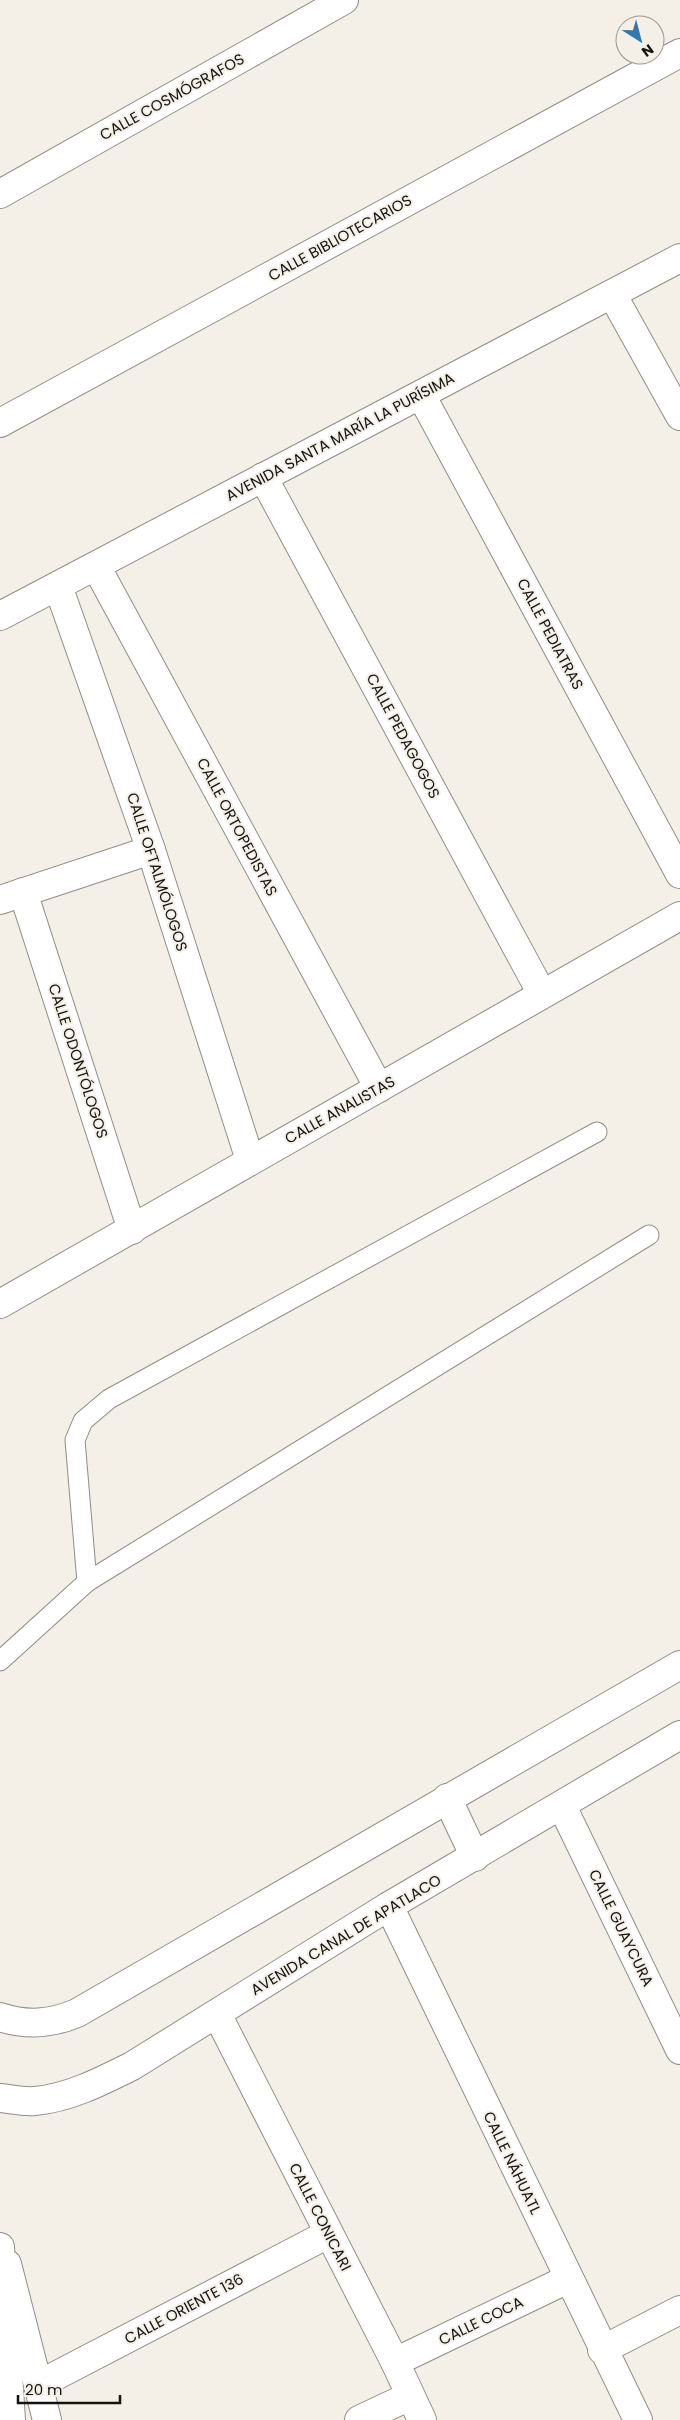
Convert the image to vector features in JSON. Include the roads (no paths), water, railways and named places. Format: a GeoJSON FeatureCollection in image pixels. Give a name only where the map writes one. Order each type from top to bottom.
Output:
{"type":"FeatureCollection","features":[{"type":"Feature","properties":{"kind":"street","name":"CALLE COSMÓGRAFOS"},"geometry":{"type":"LineString","coordinates":[[0,194],[344,0]]}},
{"type":"Feature","properties":{"kind":"street","name":"CALLE BIBLIOTECARIOS"},"geometry":{"type":"LineString","coordinates":[[0,423],[680,53]]}},
{"type":"Feature","properties":{"kind":"street","name":"AVENIDA SANTA MARÍA LA PURÍSIMA"},"geometry":{"type":"LineString","coordinates":[[0,616],[680,258]]}},
{"type":"Feature","properties":{"kind":"street"},"geometry":{"type":"LineString","coordinates":[[612,294],[680,416]]}},
{"type":"Feature","properties":{"kind":"street","name":"CALLE PEDIATRAS"},"geometry":{"type":"LineString","coordinates":[[421,395],[680,874]]}},
{"type":"Feature","properties":{"kind":"street","name":"CALLE PEDAGOGOS"},"geometry":{"type":"LineString","coordinates":[[264,478],[542,994]]}},
{"type":"Feature","properties":{"kind":"street","name":"CALLE ORTOPEDISTAS"},"geometry":{"type":"LineString","coordinates":[[96,566],[379,1088]]}},
{"type":"Feature","properties":{"kind":"street","name":"CALLE OFTALMÓLOGOS"},"geometry":{"type":"LineString","coordinates":[[58,586],[150,850],[250,1160]]}},
{"type":"Feature","properties":{"kind":"street"},"geometry":{"type":"LineString","coordinates":[[12,896],[150,850]]}},
{"type":"Feature","properties":{"kind":"street","name":"CALLE ODONTÓLOGOS"},"geometry":{"type":"LineString","coordinates":[[12,896],[132,1230]]}},
{"type":"Feature","properties":{"kind":"street","name":"CALLE ANALISTAS"},"geometry":{"type":"LineString","coordinates":[[0,1304],[680,916]]}},
{"type":"Feature","properties":{"kind":"street"},"geometry":{"type":"LineString","coordinates":[[0,2017],[12,2021],[38,2023],[62,2019],[78,2013],[680,1665]]}},
{"type":"Feature","properties":{"kind":"street","name":"AVENIDA CANAL DE APATLACO"},"geometry":{"type":"LineString","coordinates":[[0,2098],[34,2101],[78,2091],[132,2066],[389,1906],[562,1806],[677,1743]]}},
{"type":"Feature","properties":{"kind":"street"},"geometry":{"type":"LineString","coordinates":[[447,1798],[475,1856]]}},
{"type":"Feature","properties":{"kind":"street","name":"CALLE GUAYCURA"},"geometry":{"type":"LineString","coordinates":[[562,1806],[680,2050]]}},
{"type":"Feature","properties":{"kind":"street","name":"CALLE NÁHUATL"},"geometry":{"type":"LineString","coordinates":[[389,1906],[602,2350],[638,2420]]}},
{"type":"Feature","properties":{"kind":"street","name":"CALLE CONICARI"},"geometry":{"type":"LineString","coordinates":[[217,2014],[395,2362],[422,2420]]}},
{"type":"Feature","properties":{"kind":"street","name":"CALLE ORIENTE 136"},"geometry":{"type":"LineString","coordinates":[[40,2384],[328,2234]]}},
{"type":"Feature","properties":{"kind":"street"},"geometry":{"type":"LineString","coordinates":[[0,2237],[40,2384],[47,2420]]}},
{"type":"Feature","properties":{"kind":"street"},"geometry":{"type":"LineString","coordinates":[[0,2247],[11,2420]]}},
{"type":"Feature","properties":{"kind":"street","name":"CALLE COCA"},"geometry":{"type":"LineString","coordinates":[[395,2362],[568,2279]]}},
{"type":"Feature","properties":{"kind":"street"},"geometry":{"type":"LineString","coordinates":[[602,2350],[680,2310]]}},
{"type":"Feature","properties":{"kind":"street"},"geometry":{"type":"LineString","coordinates":[[359,2420],[410,2396]]}},
{"type":"Feature","properties":{"kind":"lane"},"geometry":{"type":"LineString","coordinates":[[87,1582],[75,1440],[83,1421],[117,1394],[597,1132]]}},
{"type":"Feature","properties":{"kind":"lane"},"geometry":{"type":"LineString","coordinates":[[0,1661],[87,1582],[649,1235]]}}]}
